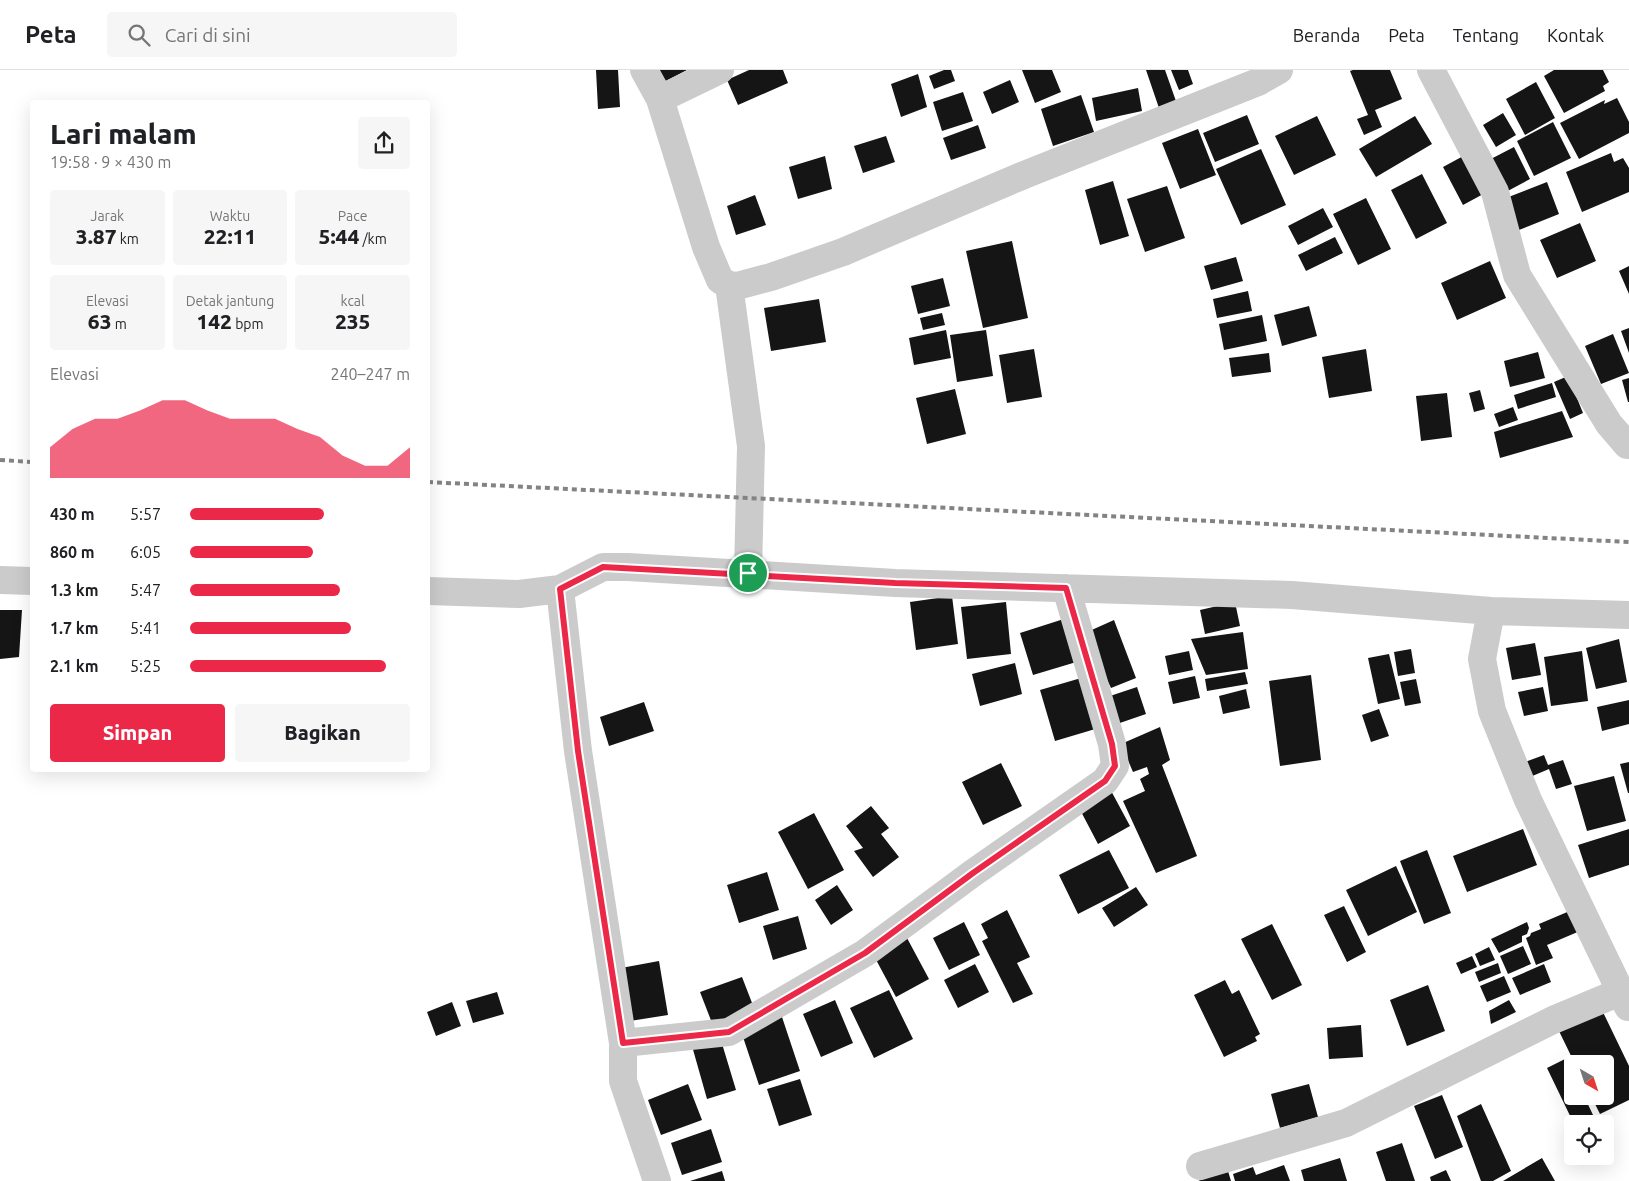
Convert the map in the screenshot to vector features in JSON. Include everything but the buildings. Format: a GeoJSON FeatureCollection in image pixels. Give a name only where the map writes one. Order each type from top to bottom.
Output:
{"type":"FeatureCollection","features":[{"type":"Feature","properties":{"kind":"street"},"geometry":{"type":"LineString","coordinates":[[644,70],[660,99],[706,247],[720,280],[729,285],[737,286],[771,277],[843,252],[1024,174],[1258,82],[1279,70]]}},
{"type":"Feature","properties":{"kind":"street"},"geometry":{"type":"LineString","coordinates":[[660,99],[720,70]]}},
{"type":"Feature","properties":{"kind":"street"},"geometry":{"type":"LineString","coordinates":[[1431,70],[1495,192],[1517,275],[1608,424],[1627,445],[1629,444]]}},
{"type":"Feature","properties":{"kind":"street"},"geometry":{"type":"LineString","coordinates":[[729,285],[750,446],[748,573]]}},
{"type":"Feature","properties":{"kind":"street"},"geometry":{"type":"LineString","coordinates":[[430,591],[519,594],[560,589],[603,567],[748,573],[895,583],[1292,595],[1491,611],[1629,615]]}},
{"type":"Feature","properties":{"kind":"street"},"geometry":{"type":"LineString","coordinates":[[0,580],[30,581]]}},
{"type":"Feature","properties":{"kind":"street"},"geometry":{"type":"LineString","coordinates":[[623,1043],[729,1032],[865,953],[973,873],[1105,781],[1115,766],[1112,744],[1066,588]]}},
{"type":"Feature","properties":{"kind":"street"},"geometry":{"type":"LineString","coordinates":[[560,589],[578,751],[623,1043],[623,1081],[657,1181]]}},
{"type":"Feature","properties":{"kind":"street"},"geometry":{"type":"LineString","coordinates":[[1200,1166],[1346,1123],[1553,1020],[1624,1000],[1528,800],[1492,711],[1482,659],[1491,611]]}},
{"type":"Feature","properties":{"kind":"railway"},"geometry":{"type":"LineString","coordinates":[[0,460],[30,462]]}},
{"type":"Feature","properties":{"kind":"railway"},"geometry":{"type":"LineString","coordinates":[[430,482],[1629,542]]}},
{"type":"Feature","properties":{"kind":"route"},"geometry":{"type":"LineString","coordinates":[[603,567],[748,573],[895,583],[1066,588],[1112,744],[1115,766],[1105,781],[973,873],[865,953],[729,1032],[623,1043],[578,751],[560,589],[603,567]]}}]}
